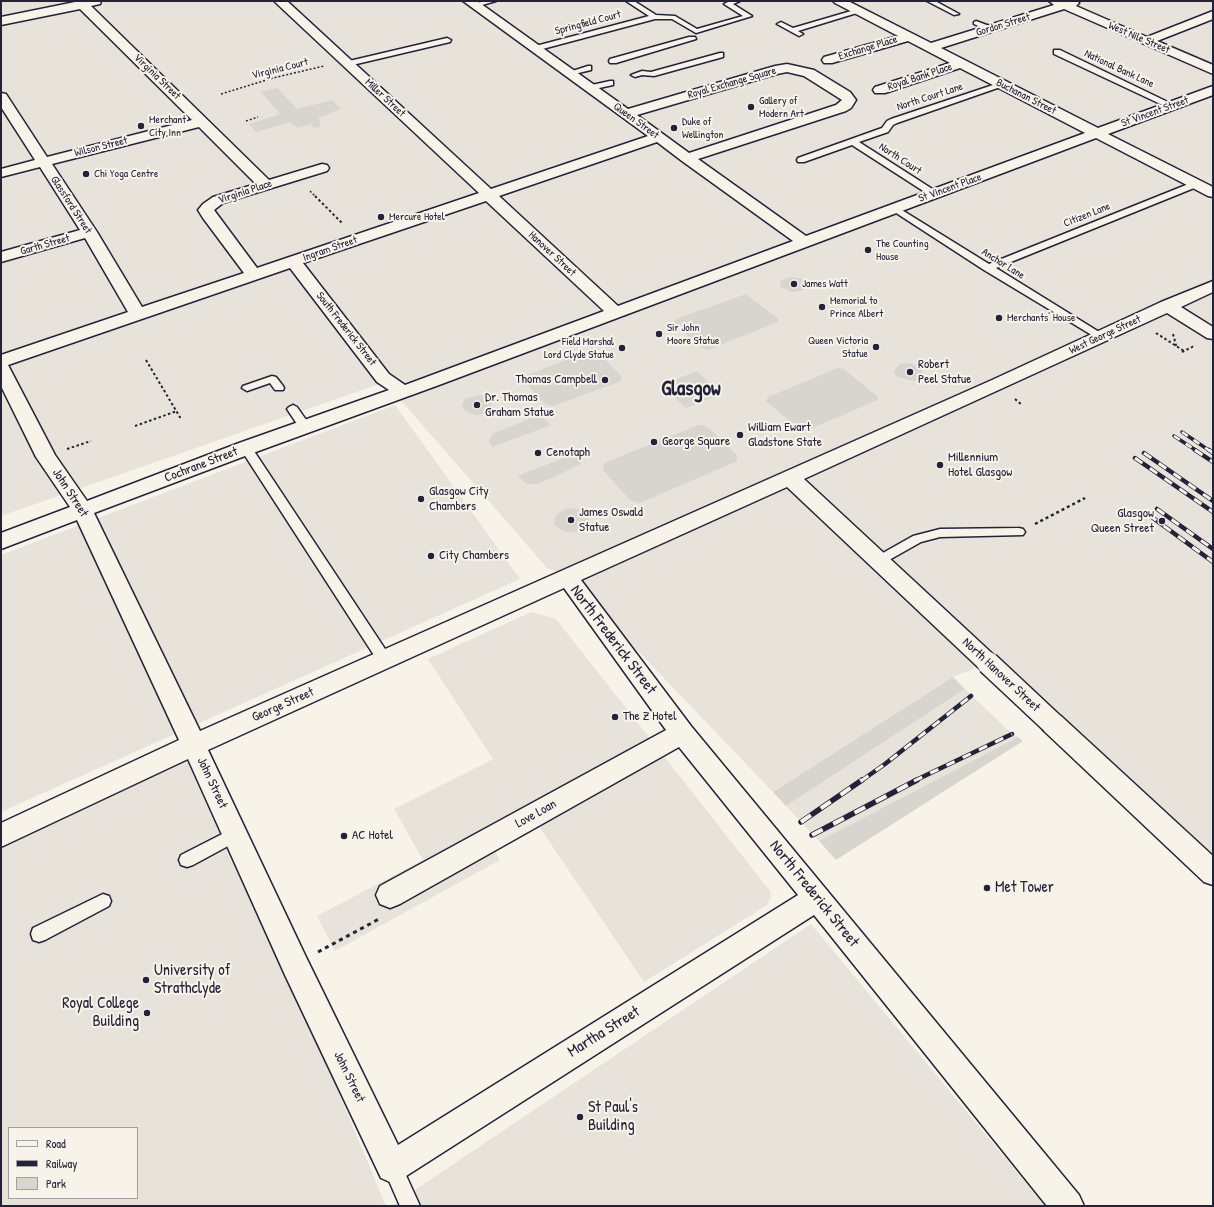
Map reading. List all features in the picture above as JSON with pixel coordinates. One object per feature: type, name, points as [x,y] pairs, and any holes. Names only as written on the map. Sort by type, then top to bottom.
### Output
[{"type":"street","points":[[1,21],[100,1]]},
{"type":"street","name":"Miller Street","points":[[280,1],[490,195]]},
{"type":"street","name":"Buchanan Street","points":[[839,1],[1213,193]]},
{"type":"street","name":"Queen Street","points":[[472,3],[804,242]]},
{"type":"street","name":"Gordon Street","points":[[929,48],[1066,3]]},
{"type":"street","name":"West Nile Street","points":[[1066,3],[1213,70]]},
{"type":"street","name":"Virginia Street","points":[[82,4],[266,185]]},
{"type":"street","points":[[1146,40],[1213,15]]},
{"type":"street","name":"Exchange Place","points":[[797,70],[908,37]]},
{"type":"street","name":"Royal Bank Place","points":[[849,100],[960,64]]},
{"type":"street","name":"Royal Exchange Square","points":[[627,114],[786,68],[812,75],[846,95],[849,100]]},
{"type":"street","name":"St Vincent Street","points":[[1096,134],[1213,90]]},
{"type":"street","name":"Glassford Street","points":[[1,97],[89,232],[138,315]]},
{"type":"street","points":[[687,158],[841,108],[846,105],[849,100]]},
{"type":"street","name":"Wilson Street","points":[[1,173],[201,122]]},
{"type":"street","name":"St Vincent Place","points":[[804,242],[1096,134]]},
{"type":"street","name":"Ingram Street","points":[[1,361],[659,137]]},
{"type":"street","name":"Virginia Place","points":[[254,275],[206,210],[211,203],[218,200],[322,168]]},
{"type":"street","name":"Hanover Street","points":[[490,195],[615,312]]},
{"type":"street","name":"Garth Street","points":[[1,257],[89,232]]},
{"type":"street","points":[[403,392],[804,242]]},
{"type":"street","name":"South Frederick Street","points":[[293,261],[384,378],[403,392]]},
{"type":"street","name":"West George Street","points":[[789,477],[1213,286]]},
{"type":"street","points":[[1167,306],[1213,334]]},
{"type":"street","name":"John Street","points":[[1,368],[46,457],[83,511],[236,834],[295,965],[392,1167]]},
{"type":"street","name":"Cochrane Street","points":[[1,541],[246,448],[403,392]]},
{"type":"street","points":[[567,578],[789,477]]},
{"type":"street","name":"North Hanover Street","points":[[789,477],[1213,872]]},
{"type":"street","name":"George Street","points":[[1,835],[194,745],[567,578]]},
{"type":"street","name":"North Frederick Street","points":[[567,578],[682,732],[1068,1206]]},
{"type":"street","name":"Love Loan","points":[[390,895],[682,732]]},
{"type":"street","name":"Martha Street","points":[[392,1167],[817,898]]},
{"type":"lane","points":[[472,3],[493,1]]},
{"type":"lane","points":[[629,1],[655,17]]},
{"type":"lane","name":"Springfield Court","points":[[535,48],[655,17],[673,16],[696,31],[749,16],[727,4],[738,1]]},
{"type":"lane","points":[[930,1],[956,14]]},
{"type":"lane","points":[[780,24],[795,32],[858,11]]},
{"type":"lane","points":[[976,23],[989,29]]},
{"type":"lane","points":[[614,61],[692,39]]},
{"type":"lane","points":[[346,63],[447,40]]},
{"type":"lane","name":"National Bank Lane","points":[[1057,52],[1172,106]]},
{"type":"lane","points":[[635,75],[642,73],[651,74],[720,54]]},
{"type":"lane","points":[[570,73],[588,68]]},
{"type":"lane","points":[[590,88],[610,83]]},
{"type":"lane","name":"North Court Lane","points":[[801,160],[885,130],[890,123],[894,121],[1002,85]]},
{"type":"lane","name":"North Court","points":[[853,142],[934,194]]},
{"type":"lane","name":"Citizen Lane","points":[[987,268],[1196,184]]},
{"type":"lane","name":"Anchor Lane","points":[[894,209],[1100,337]]},
{"type":"lane","points":[[247,388],[272,379],[279,388]]},
{"type":"lane","points":[[293,409],[305,427]]},
{"type":"lane","points":[[246,448],[384,659]]},
{"type":"lane","points":[[878,561],[913,541],[940,533],[1019,532]]},
{"type":"lane","points":[[187,860],[236,834]]},
{"type":"lane","points":[[39,934],[103,901]]},
{"type":"lane","name":"John Street","points":[[392,1167],[410,1206]]},
{"type":"path","name":"Virginia Court","points":[[221,94],[273,78],[346,63]]},
{"type":"path","points":[[246,121],[258,117]]},
{"type":"path","points":[[296,176],[359,239]]},
{"type":"path","points":[[1162,336],[1183,351],[1190,348]]},
{"type":"path","points":[[146,360],[181,419]]},
{"type":"path","points":[[134,426],[177,411]]},
{"type":"path","points":[[1019,532],[1085,498]]},
{"type":"path","points":[[334,944],[365,927]]},
{"type":"shaded area","points":[[1,1],[1213,1],[1213,873],[988,663],[953,677],[773,792],[567,577],[547,568],[385,382],[1,516]]},
{"type":"shaded area","points":[[395,405],[520,579],[1,812],[1,555]]},
{"type":"shaded area","points":[[531,612],[556,619],[770,891],[771,898],[767,905],[644,982],[538,825],[494,850],[500,860],[335,951],[317,916],[423,860],[394,809],[493,759],[428,659]]},
{"type":"shaded area","points":[[965,689],[1012,734],[1018,737],[819,841],[786,806]]},
{"type":"shaded area","name":"University of Strathclyde","points":[[194,745],[386,1206],[1,1206],[1,832]]},
{"type":"shaded area","points":[[811,924],[1045,1206],[391,1206]]},
{"type":"green space","points":[[277,88],[297,109],[332,100],[341,109],[318,118],[321,122],[319,123],[321,126],[314,128],[311,124],[298,128],[290,122],[256,132],[249,124],[280,114],[261,92]]},
{"type":"green space","points":[[791,277],[803,279],[807,284],[806,288],[801,291],[792,292],[781,287],[781,280]]},
{"type":"green space","points":[[746,294],[778,319],[778,322],[708,350],[702,348],[674,323],[676,319]]},
{"type":"green space","points":[[587,352],[595,352],[601,355],[622,377],[619,382],[553,406],[546,405],[524,380],[527,375]]},
{"type":"green space","points":[[909,363],[921,368],[924,374],[923,377],[917,381],[912,381],[898,377],[894,372],[895,369],[900,364]]},
{"type":"green space","points":[[838,368],[844,369],[878,397],[878,400],[803,432],[766,401],[768,397]]},
{"type":"green space","points":[[697,371],[721,394],[686,408],[662,385]]},
{"type":"green space","points":[[477,395],[486,396],[491,400],[492,406],[491,409],[483,414],[475,415],[464,410],[462,405],[465,399]]},
{"type":"green space","points":[[534,417],[545,419],[551,425],[493,447],[489,442],[490,437],[494,433]]},
{"type":"green space","points":[[698,425],[704,425],[709,428],[737,455],[737,461],[640,503],[630,500],[603,470],[603,465],[607,462]]},
{"type":"green space","points":[[576,453],[581,458],[580,465],[537,484],[527,484],[518,476]]},
{"type":"green space","points":[[571,508],[581,510],[588,515],[589,519],[587,526],[579,531],[563,531],[555,525],[554,521],[557,514]]},
{"type":"green space","points":[[953,677],[965,689],[786,806],[773,792]]},
{"type":"green space","points":[[1018,737],[1023,741],[836,860],[819,841]]},
{"type":"railway","points":[[1182,432],[1210,451]]},
{"type":"railway","points":[[1174,436],[1197,451]]},
{"type":"railway","points":[[1195,450],[1213,462]]},
{"type":"railway","points":[[1209,450],[1213,453]]},
{"type":"railway","points":[[1144,453],[1213,501]]},
{"type":"railway","points":[[1135,458],[1213,512]]},
{"type":"railway","points":[[1157,509],[1213,549]]},
{"type":"railway","points":[[1149,515],[1213,562]]},
{"type":"railway","points":[[861,781],[885,764],[971,696]]},
{"type":"railway","points":[[914,781],[1012,734]]},
{"type":"railway","points":[[801,822],[862,780]]},
{"type":"railway","points":[[812,835],[917,780]]},
{"type":"place","name":"Gallery of Modern Art","points":[[751,107]]},
{"type":"place","name":"Merchant City Inn","points":[[141,126]]},
{"type":"place","name":"Duke of Wellington","points":[[674,128]]},
{"type":"place","name":"Chi Yoga Centre","points":[[86,174]]},
{"type":"place","name":"Mercure Hotel","points":[[381,217]]},
{"type":"place","name":"The Counting House","points":[[868,250]]},
{"type":"place","name":"James Watt","points":[[794,284]]},
{"type":"place","name":"Memorial to Prince Albert","points":[[822,307]]},
{"type":"place","name":"Merchants' House","points":[[999,318]]},
{"type":"place","name":"Sir John Moore Statue","points":[[659,334]]},
{"type":"place","name":"Queen Victoria Statue","points":[[876,347]]},
{"type":"place","name":"Field Marshal Lord Clyde Statue","points":[[622,348]]},
{"type":"place","name":"Robert Peel Statue","points":[[910,372]]},
{"type":"place","name":"Thomas Campbell","points":[[605,380]]},
{"type":"place","name":"Dr. Thomas Graham Statue","points":[[477,405]]},
{"type":"place","name":"William Ewart Gladstone State","points":[[740,435]]},
{"type":"place","name":"George Square","points":[[654,442]]},
{"type":"place","name":"Cenotaph","points":[[538,453]]},
{"type":"place","name":"Millennium Hotel Glasgow","points":[[940,465]]},
{"type":"place","name":"Glasgow City Chambers","points":[[421,499]]},
{"type":"place","name":"James Oswald Statue","points":[[571,520]]},
{"type":"place","name":"Glasgow Queen Street","points":[[1162,521]]},
{"type":"place","name":"City Chambers","points":[[431,556]]},
{"type":"place","name":"The Z Hotel","points":[[615,717]]},
{"type":"place","name":"AC Hotel","points":[[344,836]]},
{"type":"place","name":"Met Tower","points":[[987,888]]},
{"type":"place","name":"University of Strathclyde","points":[[146,980]]},
{"type":"place","name":"Royal College Building","points":[[147,1013]]},
{"type":"place","name":"St Paul's Building","points":[[580,1117]]},
{"type":"district","name":"Glasgow","points":[[691,389]]}]
